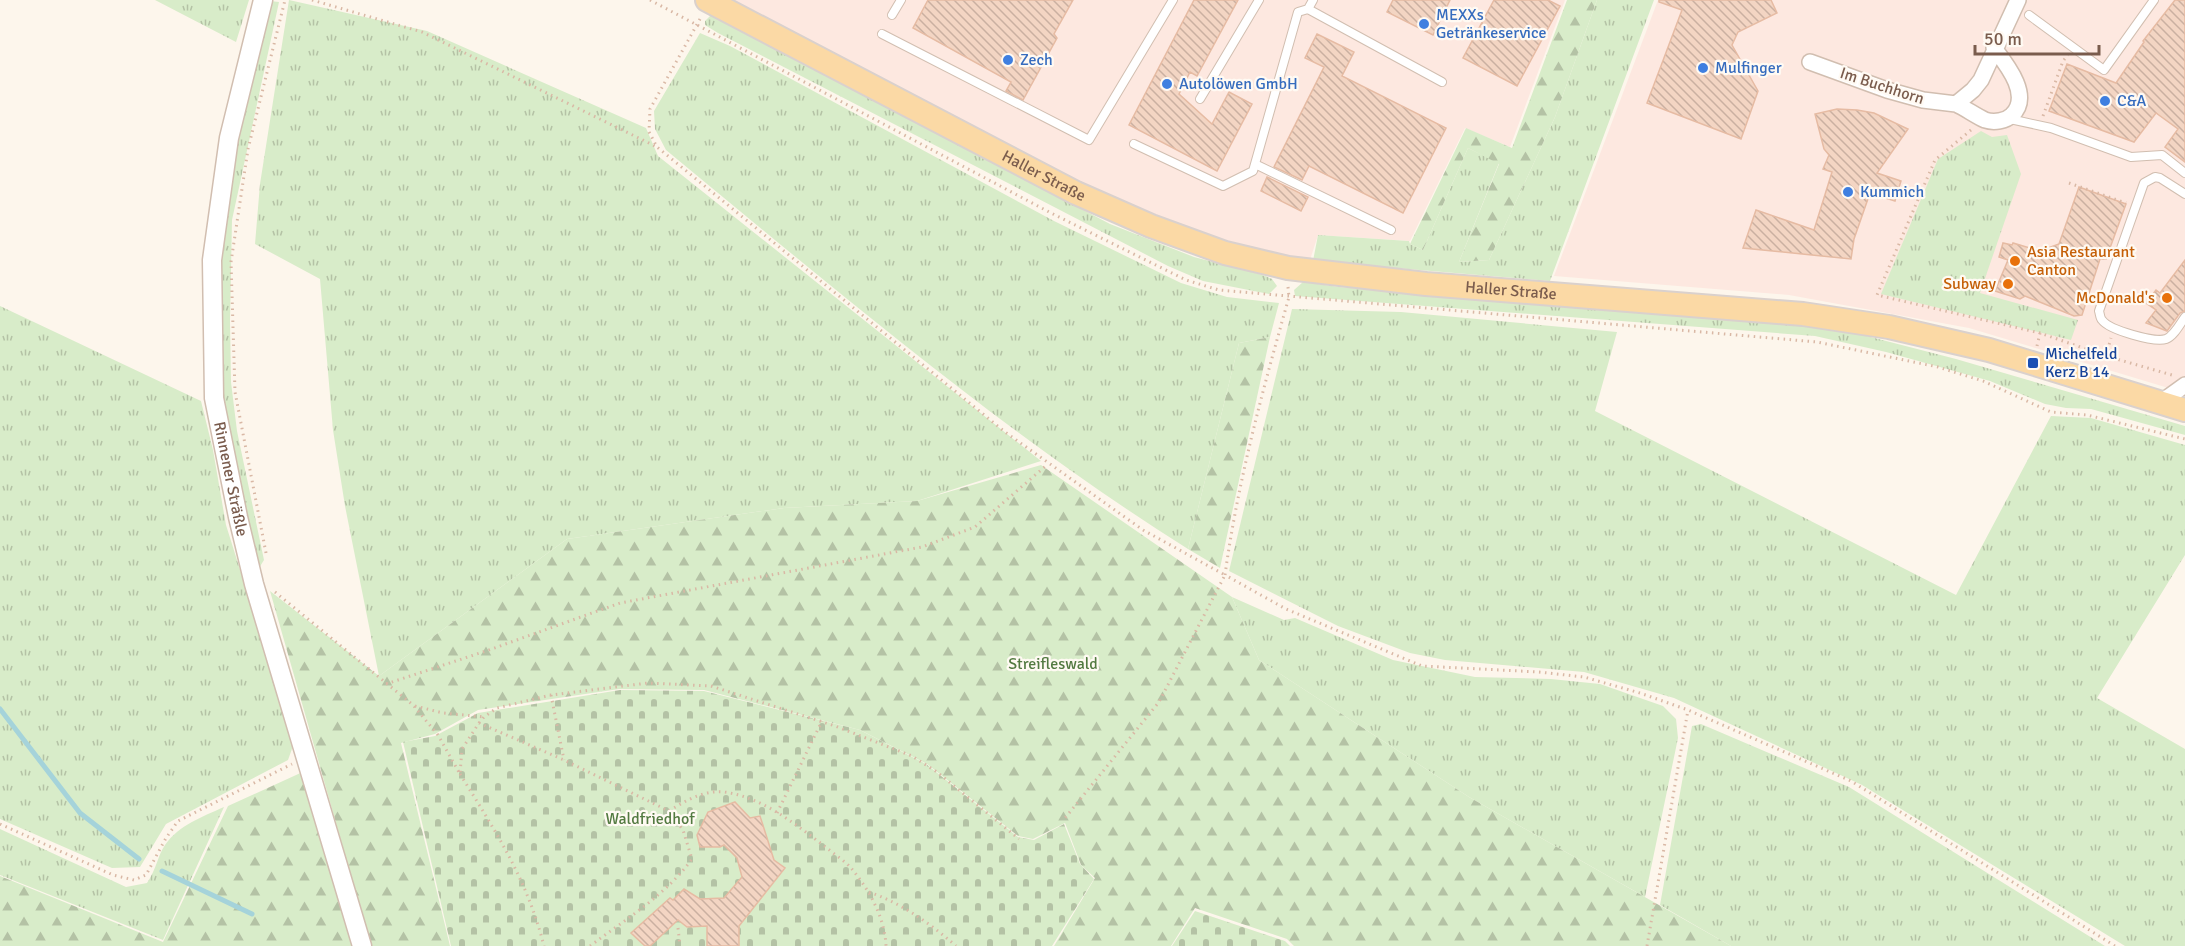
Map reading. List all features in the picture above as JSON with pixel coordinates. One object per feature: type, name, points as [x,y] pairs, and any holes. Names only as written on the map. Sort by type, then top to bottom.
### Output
[{"type":"main road","name":"Haller Straße","points":[[707,0],[1076,193],[1151,226],[1225,253],[1288,268],[1426,285],[1792,313],[1890,327],[1989,350],[2185,410]]},
{"type":"street","name":"Rinnener Sträßle","points":[[263,0],[229,138],[212,260],[214,398],[254,584],[362,946]]},
{"type":"street","points":[[1956,104],[1981,80],[2018,0]]},
{"type":"street","points":[[1985,120],[1995,121],[2008,118],[2016,111],[2021,100],[2020,92],[2007,65],[1994,48]]},
{"type":"street","name":"Im Buchhorn","points":[[1810,62],[1887,90],[1923,100],[1956,104],[1985,120]]},
{"type":"street","points":[[2160,403],[2183,382]]},
{"type":"lane","points":[[892,15],[901,0]]},
{"type":"lane","points":[[882,34],[1089,140],[1173,0]]},
{"type":"lane","points":[[1200,99],[1259,0]]},
{"type":"lane","points":[[1134,144],[1223,186],[1253,171],[1298,12],[1308,9],[1313,0]]},
{"type":"lane","points":[[2029,15],[2104,70],[2154,0]]},
{"type":"lane","points":[[1308,9],[1442,82]]},
{"type":"lane","points":[[2008,118],[2040,126],[2131,157],[2162,155],[2185,172]]},
{"type":"lane","points":[[1255,164],[1391,230]]},
{"type":"lane","points":[[2185,194],[2160,178],[2155,177],[2144,183],[2098,311],[2102,321],[2114,329],[2154,340],[2164,340],[2172,336],[2185,317]]},
{"type":"path","points":[[268,564],[235,392],[231,262],[248,148],[285,0]]},
{"type":"path","points":[[312,0],[422,32],[657,147],[1005,432],[1048,464],[1143,530],[1286,609],[1422,666],[1539,672],[1584,677],[1688,710],[1851,781],[2115,946]]},
{"type":"path","points":[[650,0],[1051,213],[1186,280],[1219,290],[1817,342],[1949,371],[1983,381],[2051,412],[2087,415],[2185,439]]},
{"type":"path","points":[[657,147],[649,132],[650,109],[697,25]]},
{"type":"path","points":[[2040,126],[2063,61],[2073,48]]},
{"type":"path","points":[[1985,120],[1935,160],[1877,295],[2040,333],[2183,382]]},
{"type":"path","points":[[2069,183],[2121,201]]},
{"type":"path","points":[[1065,818],[1159,702],[1225,575],[1232,521],[1262,393],[1288,297]]},
{"type":"path","points":[[386,684],[620,603],[921,547],[975,527],[1048,464]]},
{"type":"path","points":[[275,593],[413,705],[438,735],[508,851],[536,912],[544,946]]},
{"type":"path","points":[[460,774],[462,749],[484,717],[497,708],[551,695],[648,683],[711,686],[822,722],[912,756],[937,772],[1019,839]]},
{"type":"path","points":[[551,695],[564,760]]},
{"type":"path","points":[[413,705],[443,713],[484,717]]},
{"type":"path","points":[[1647,946],[1688,710]]},
{"type":"path","points":[[777,813],[822,722]]},
{"type":"path","points":[[479,723],[564,760],[669,811],[683,830],[692,859],[679,877],[590,946]]},
{"type":"path","points":[[0,824],[113,875],[134,880],[146,875],[178,821],[291,764],[306,753]]},
{"type":"path","points":[[669,811],[695,796],[722,792],[749,799],[796,824],[850,866],[869,892],[886,933],[886,946]]},
{"type":"path","points":[[869,892],[890,899],[956,946]]},
{"type":"path","points":[[678,928],[680,946]]},
{"type":"shaded area","points":[[732,0],[1565,0],[1510,147],[1465,128],[1410,241],[1318,235],[1310,260],[1265,253],[1217,239],[1106,197]]},
{"type":"shaded area","points":[[1658,0],[2185,0],[2185,393],[1969,328],[1789,295],[1554,276]]},
{"type":"green space","points":[[155,0],[249,0],[236,42]]},
{"type":"green space","points":[[289,0],[427,31],[646,128],[658,156],[1041,461],[917,501],[784,508],[567,539],[379,676],[345,506],[333,430],[320,279],[255,244],[260,184]]},
{"type":"green space","points":[[1567,0],[1597,0],[1555,117],[1489,260],[1459,262],[1499,164],[1468,148],[1423,250],[1410,244],[1466,128],[1512,148]]},
{"type":"green space","points":[[1597,0],[1654,0],[1550,281],[1313,261],[1318,235],[1409,241],[1410,244],[1423,250],[1468,148],[1499,163],[1459,262],[1489,260],[1555,117]]},
{"type":"green space","points":[[270,1],[279,2],[232,220],[230,321],[231,382],[237,431],[264,560],[259,568],[255,562],[217,373],[219,244],[242,117]]},
{"type":"green space","points":[[712,14],[1110,224],[1194,257],[1263,275],[1272,279],[1277,286],[1269,294],[1203,281],[1168,266],[718,33],[705,25],[705,21]]},
{"type":"green space","points":[[700,33],[730,46],[1054,221],[1181,283],[1227,297],[1279,303],[1270,337],[1239,343],[1188,549],[1119,504],[986,408],[856,306],[666,150],[655,129],[654,111]]},
{"type":"green space","points":[[1981,131],[1992,137],[2007,135],[2021,174],[1980,293],[2078,320],[2071,340],[1881,294],[1938,159]]},
{"type":"green space","points":[[1303,282],[1339,287],[1824,325],[1956,359],[2185,426],[2185,435],[2091,409],[2045,404],[1990,381],[1886,352],[1815,336],[1295,296],[1294,290]]},
{"type":"green space","points":[[0,306],[201,401],[213,450],[226,525],[289,726],[293,746],[288,760],[166,824],[140,867],[112,868],[0,819]]},
{"type":"green space","points":[[1292,309],[1401,312],[1617,332],[1595,411],[1956,595],[2051,416],[2091,418],[2185,445],[2185,555],[2097,698],[2185,749],[2185,946],[2125,946],[1862,785],[1674,698],[1584,672],[1445,660],[1410,653],[1338,626],[1229,571]]},
{"type":"green space","points":[[1270,337],[1220,568],[1188,549],[1239,343]]},
{"type":"green space","name":"Streifleswald","points":[[1041,465],[1232,597],[1259,660],[1469,797],[1731,946],[1294,946],[1287,939],[1195,908],[1171,946],[1054,946],[1095,878],[1081,865],[1065,823],[1033,839],[1018,836],[927,764],[860,730],[704,690],[619,689],[478,710],[435,734],[401,743],[450,946],[371,946],[270,591],[379,676],[567,539],[784,508],[917,501]]},
{"type":"green space","points":[[1232,597],[1284,620],[1295,618],[1393,660],[1475,677],[1551,679],[1600,684],[1663,706],[1676,719],[1678,738],[1645,897],[1469,797],[1259,660]]},
{"type":"green space","name":"Waldfriedhof","points":[[620,690],[704,691],[860,730],[926,764],[1018,837],[1034,840],[1064,824],[1080,864],[1094,879],[1052,946],[451,946],[403,742],[435,736],[478,713]]},
{"type":"green space","points":[[1701,724],[1849,787],[2105,946],[1731,946],[1660,905],[1692,726]]},
{"type":"green space","points":[[307,770],[354,946],[0,946],[0,876],[163,942],[228,806]]},
{"type":"green space","points":[[224,807],[163,940],[0,875],[0,829],[126,887],[147,883],[163,849],[177,832]]},
{"type":"green space","points":[[1195,911],[1285,941],[1290,946],[1172,946]]},
{"type":"building","name":"Zech","points":[[928,0],[1073,0],[1054,34],[1057,38],[1023,100],[1006,91],[1011,82],[913,28]]},
{"type":"building","name":"Autolöwen GmbH","points":[[1194,0],[1238,0],[1197,76],[1190,72],[1179,94],[1212,124],[1229,92],[1252,104],[1217,171],[1129,125]]},
{"type":"building","name":"MEXXs Getränkeservice","points":[[1393,0],[1450,0],[1433,35],[1387,12]]},
{"type":"building","points":[[1494,0],[1548,0],[1560,6],[1517,86],[1463,58]]},
{"type":"building","name":"Mulfinger","points":[[1659,0],[1771,0],[1777,13],[1738,32],[1732,45],[1758,91],[1741,139],[1647,103],[1682,10],[1659,2]]},
{"type":"building","points":[[2175,0],[2185,0],[2185,162],[2165,147],[2178,129],[2156,113],[2134,142],[2049,111],[2067,64],[2116,83],[2143,41]]},
{"type":"building","points":[[1317,34],[1354,52],[1342,76],[1446,128],[1403,213],[1309,166],[1302,180],[1274,167],[1324,67],[1305,58]]},
{"type":"building","name":"Kummich","points":[[1837,109],[1874,113],[1908,129],[1877,173],[1901,181],[1895,201],[1870,193],[1854,239],[1851,259],[1743,248],[1756,210],[1814,230],[1832,172],[1823,169],[1829,155],[1824,149],[1815,114]]},
{"type":"building","points":[[1267,177],[1308,197],[1301,211],[1261,191]]},
{"type":"building","points":[[2079,187],[2126,204],[2106,259],[2100,259],[2082,315],[2074,316],[2025,296],[2020,299],[1995,291],[2008,260],[1999,257],[2003,243],[2012,245],[2013,243],[2040,251],[2059,244]]},
{"type":"building","name":"McDonald's","points":[[2185,260],[2185,311],[2180,313],[2167,331],[2146,323],[2156,310],[2146,303],[2156,290],[2160,293]]},
{"type":"building","points":[[735,802],[750,818],[760,816],[774,860],[785,868],[739,926],[739,946],[707,946],[707,926],[687,927],[678,920],[650,946],[645,946],[631,933],[670,898],[673,900],[684,889],[700,899],[724,898],[742,877],[737,858],[724,845],[700,847],[697,835],[708,812]]},
{"type":"waterway","points":[[0,709],[80,813],[139,859]]},
{"type":"waterway","points":[[162,871],[252,914]]},
{"type":"place","name":"MEXXs Getränkeservice","points":[[1424,24]]},
{"type":"place","name":"Zech","points":[[1008,60]]},
{"type":"place","name":"Mulfinger","points":[[1703,68]]},
{"type":"place","name":"Autolöwen GmbH","points":[[1167,84]]},
{"type":"place","name":"C&A","points":[[2105,101]]},
{"type":"place","name":"Kummich","points":[[1848,192]]},
{"type":"place","name":"Asia Restaurant Canton","points":[[2015,261]]},
{"type":"place","name":"Subway","points":[[2008,284]]},
{"type":"place","name":"McDonald's","points":[[2167,298]]},
{"type":"place","name":"Michelfeld Kerz B 14","points":[[2033,363]]}]
